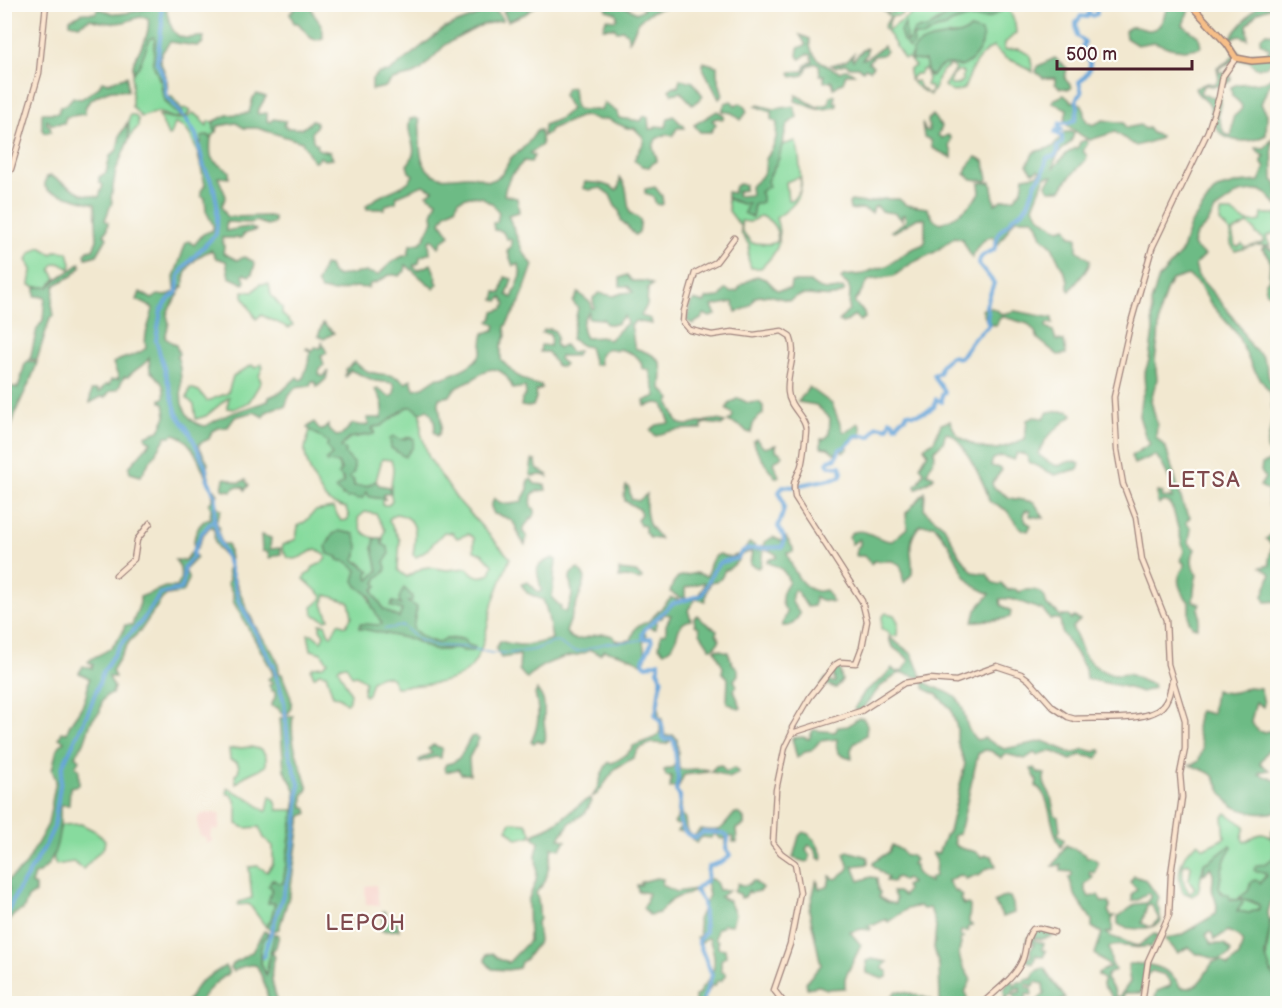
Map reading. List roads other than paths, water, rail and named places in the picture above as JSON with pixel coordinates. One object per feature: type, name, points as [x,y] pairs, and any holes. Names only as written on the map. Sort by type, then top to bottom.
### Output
[{"type":"main road","points":[[1157,4],[1170,4]]},
{"type":"main road","points":[[1190,4],[1236,57],[1252,61],[1278,59]]},
{"type":"street","points":[[4,180],[10,169],[36,88],[46,4]]},
{"type":"street","points":[[1142,1004],[1148,961],[1169,915],[1171,874],[1182,803],[1180,774],[1185,749],[1185,720],[1168,664],[1166,620],[1142,560],[1136,518],[1123,484],[1116,441],[1114,397],[1130,326],[1152,248],[1206,135],[1220,97],[1224,74],[1236,57]]},
{"type":"street","points":[[734,238],[716,262],[695,273],[683,322],[690,330],[712,335],[732,332],[754,335],[782,331],[790,336],[793,351],[788,392],[793,408],[804,420],[806,431],[802,464],[793,481],[795,496],[857,592],[866,615],[862,647],[856,663],[840,662],[831,669],[810,696],[792,728],[785,747],[774,800],[774,846],[795,863],[800,892],[790,944],[774,990],[785,1004]]},
{"type":"street","points":[[4,281],[9,301],[4,320]]},
{"type":"street","points":[[116,575],[134,559],[137,540],[150,523]]},
{"type":"street","points":[[792,733],[861,711],[904,683],[930,679],[956,681],[997,666],[1021,674],[1053,707],[1075,719],[1134,717],[1154,713],[1167,700],[1172,681]]},
{"type":"street","points":[[982,1004],[1013,975],[1022,961],[1026,939],[1033,929],[1039,928],[1054,932]]},
{"type":"street","points":[[842,1004],[865,1000],[879,1004]]},
{"type":"waterway","points":[[161,4],[162,24],[157,62],[164,78],[167,97],[183,116]]},
{"type":"waterway","points":[[795,486],[840,477],[842,472],[840,466],[829,466],[827,463],[836,458],[840,449],[856,436],[869,437],[877,426],[888,428],[890,420],[895,426],[905,418],[907,413],[917,414],[927,411],[934,407],[936,399],[942,402],[942,395],[945,392],[933,375],[939,373],[942,364],[951,356],[960,358],[974,338],[989,326],[986,306],[994,283],[979,261],[984,255],[994,250],[999,232],[1028,204],[1036,182],[1043,173],[1047,158],[1055,156],[1058,151],[1057,147],[1062,143],[1062,136],[1055,133],[1056,130],[1062,130],[1060,123],[1075,120],[1078,108],[1077,99],[1082,93],[1079,82],[1090,68],[1090,61],[1084,56],[1087,50],[1083,50],[1082,47],[1085,42],[1077,36],[1076,23],[1081,16],[1087,17],[1089,13],[1092,16],[1097,14],[1096,8],[1091,4]]},
{"type":"waterway","points":[[177,291],[179,276],[185,266],[216,234],[217,225],[217,204],[213,184],[204,167],[196,135],[186,119]]},
{"type":"waterway","points":[[4,921],[15,896],[54,827],[63,765],[90,708],[103,672],[121,644],[142,621],[160,594],[181,589],[184,567],[193,557],[201,534],[214,519],[216,497],[208,480],[205,465],[190,433],[177,414],[156,340],[161,310],[176,293]]},
{"type":"waterway","points":[[702,1004],[712,975],[698,941],[705,932],[703,902],[695,890],[707,880],[708,867],[723,861],[730,855],[726,849],[728,838],[727,835],[721,833],[703,832],[696,838],[690,836],[682,827],[679,815],[680,796],[676,791],[678,779],[674,740],[671,738],[665,740],[662,724],[655,714],[662,678],[660,672],[657,671],[659,662],[647,666],[644,664],[643,660],[652,642],[651,638],[644,639],[642,634],[672,604],[702,595],[719,563],[737,558],[743,551],[749,549],[782,547],[784,539],[778,527],[784,506],[779,492],[783,486],[793,487]]},
{"type":"waterway","points":[[214,519],[239,601],[274,667],[284,702],[289,752],[299,784],[297,822],[289,876],[263,957]]},
{"type":"waterway","points":[[384,629],[403,626],[419,640],[436,646],[464,647],[491,653],[534,650],[559,642],[572,650],[582,651],[607,643],[644,639]]},
{"type":"district","name":"LETSA","points":[[1204,480]]},
{"type":"district","name":"LEPOH","points":[[366,923]]}]
